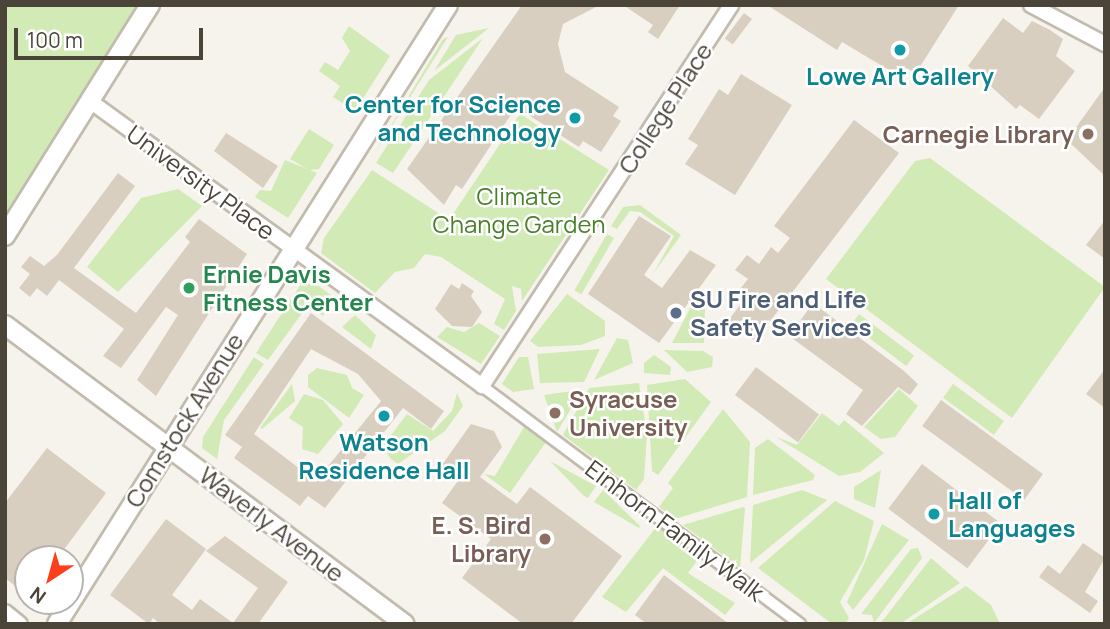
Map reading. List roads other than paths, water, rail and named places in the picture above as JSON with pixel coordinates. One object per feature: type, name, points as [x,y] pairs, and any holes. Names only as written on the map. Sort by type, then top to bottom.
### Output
[{"type":"street","points":[[5,236],[150,5]]},
{"type":"street","name":"Comstock Avenue","points":[[57,624],[167,445],[448,5]]},
{"type":"street","name":"College Place","points":[[482,386],[731,5]]},
{"type":"street","points":[[1031,5],[1105,44]]},
{"type":"street","name":"University Place","points":[[90,101],[482,386]]},
{"type":"street","name":"Waverly Avenue","points":[[5,325],[404,624]]},
{"type":"street","name":"Einhorn Family Walk","points":[[482,386],[800,624]]},
{"type":"street","points":[[5,612],[20,624]]},
{"type":"place","name":"Lowe Art Gallery","points":[[900,50]]},
{"type":"place","name":"Center for Science and Technology","points":[[575,118]]},
{"type":"place","name":"Carnegie Library","points":[[1088,134]]},
{"type":"place","name":"Ernie Davis Fitness Center","points":[[189,288]]},
{"type":"place","name":"SU Fire and Life Safety Services","points":[[676,313]]},
{"type":"place","name":"Syracuse University","points":[[555,413]]},
{"type":"place","name":"Watson Residence Hall","points":[[384,416]]},
{"type":"place","name":"Hall of Languages","points":[[934,514]]},
{"type":"place","name":"E. S. Bird Library","points":[[545,539]]},
{"type":"park label","name":"Climate Change Garden","points":[[519,210]]}]
